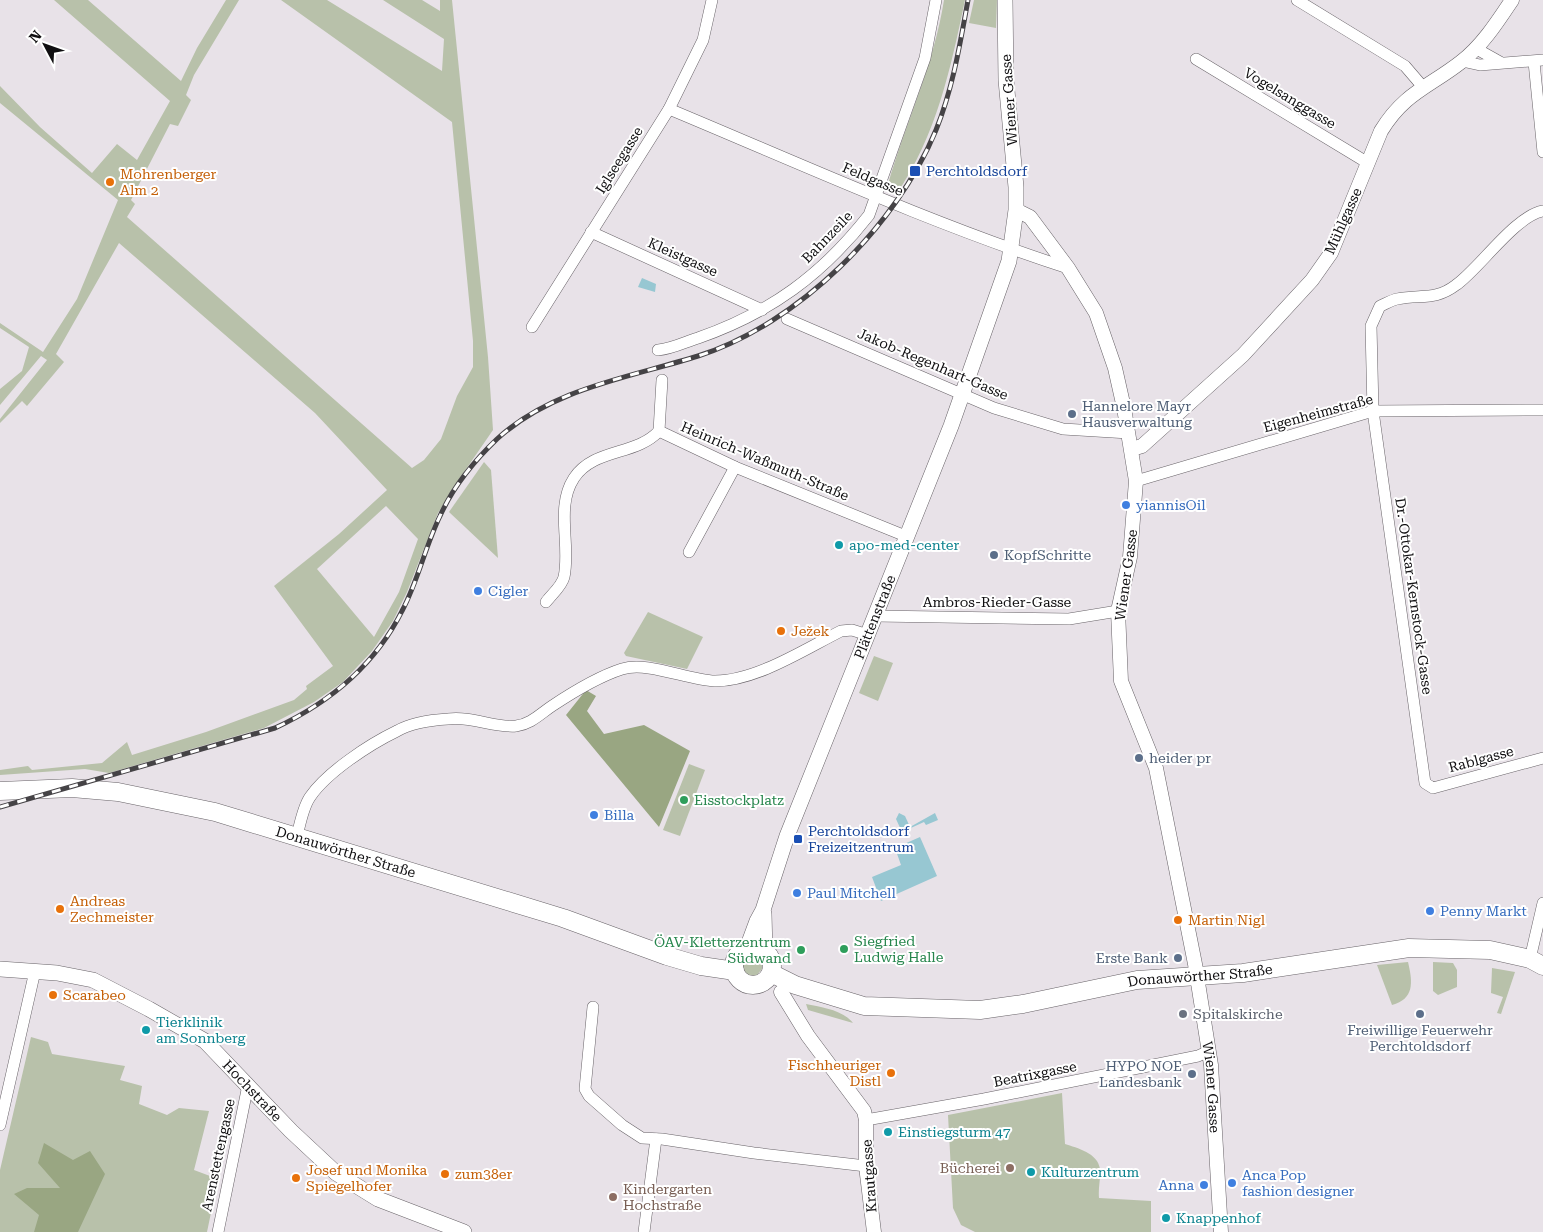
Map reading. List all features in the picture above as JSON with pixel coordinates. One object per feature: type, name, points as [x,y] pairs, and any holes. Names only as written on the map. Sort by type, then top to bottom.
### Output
[{"type":"main road","name":"Wiener Gasse","points":[[1005,0],[1006,80],[1016,210]]},
{"type":"main road","name":"Plättenstraße","points":[[743,951],[763,910],[787,836],[963,396],[993,312],[1011,250],[1016,210]]},
{"type":"main road","name":"Donauwörther Straße","points":[[0,791],[72,788],[118,792],[215,812],[563,918],[668,956],[701,966],[728,968],[734,971]]},
{"type":"main road","name":"Plättenstraße","points":[[763,910],[765,952]]},
{"type":"main road","points":[[756,947],[765,952],[771,962],[767,978],[747,984],[740,980],[734,971],[734,962],[743,951],[756,947]]},
{"type":"main road","name":"Donauwörther Straße","points":[[767,978],[781,992],[816,1003],[855,1004],[885,1008],[980,1010],[1023,1004],[1137,980],[1244,972],[1410,948],[1490,950],[1537,962]]},
{"type":"main road","name":"Donauwörther Straße","points":[[683,960],[743,951]]},
{"type":"main road","name":"Hochstraße","points":[[0,969],[35,971],[93,980],[149,1009],[205,1041],[291,1131],[336,1173],[378,1199],[464,1232]]},
{"type":"main road","name":"Donauwörther Straße","points":[[767,978],[855,1004]]},
{"type":"street","name":"Iglseegasse","points":[[532,327],[669,109],[703,40],[712,0]]},
{"type":"street","name":"Bahnzeile","points":[[658,350],[736,325],[762,310],[826,265],[869,215],[925,58],[936,0]]},
{"type":"street","points":[[1297,0],[1406,66],[1423,86]]},
{"type":"street","name":"Mühlgasse","points":[[1132,449],[1142,446],[1243,355],[1312,280],[1331,253],[1381,131],[1394,110],[1423,86],[1462,62],[1512,0]]},
{"type":"street","points":[[1475,48],[1500,62]]},
{"type":"street","name":"Vogelsanggasse","points":[[1196,59],[1368,163]]},
{"type":"street","points":[[1462,62],[1480,65],[1500,62],[1539,61],[1543,152]]},
{"type":"street","name":"Feldgasse","points":[[669,109],[876,196],[1011,250],[1068,268]]},
{"type":"street","name":"Wiener Gasse","points":[[1016,210],[1030,217],[1068,268],[1096,313],[1115,368],[1129,433],[1136,481],[1130,557],[1118,611],[1121,681],[1156,768],[1198,975],[1209,1051],[1221,1232]]},
{"type":"street","name":"Dr.-Ottokar-Kernstock-Gasse","points":[[1427,785],[1373,411],[1371,326],[1380,306],[1397,299],[1434,297],[1456,285],[1522,222],[1536,212],[1543,211]]},
{"type":"street","name":"Kleistgasse","points":[[591,232],[762,310]]},
{"type":"street","name":"Jakob-Regenhart-Gasse","points":[[787,319],[994,408],[1064,429],[1129,433]]},
{"type":"street","name":"Heinrich-Waßmuth-Straße","points":[[662,380],[659,431],[735,467],[908,537]]},
{"type":"street","name":"Eigenheimstraße","points":[[1136,481],[1373,411],[1543,410]]},
{"type":"street","points":[[546,602],[564,578],[564,499],[573,479],[584,466],[597,458],[650,441],[659,431]]},
{"type":"street","points":[[689,552],[735,467]]},
{"type":"street","name":"Ambros-Rieder-Gasse","points":[[876,616],[1070,619],[1118,611]]},
{"type":"street","points":[[297,836],[309,798],[325,780],[345,763],[397,730],[449,718],[476,719],[515,726],[531,722],[596,679],[624,668],[648,669],[713,681],[728,680],[765,668],[841,631],[852,630],[868,635]]},
{"type":"street","name":"Rablgasse","points":[[1427,785],[1433,788],[1543,758]]},
{"type":"street","points":[[1537,962],[1543,903]]},
{"type":"street","points":[[0,1125],[35,971]]},
{"type":"street","points":[[781,992],[808,1036],[860,1104],[866,1120]]},
{"type":"street","points":[[593,1007],[586,1089],[589,1096],[622,1125],[642,1138],[866,1166]]},
{"type":"street","name":"Beatrixgasse","points":[[866,1120],[994,1097],[1198,1056],[1209,1051]]},
{"type":"street","name":"Arenstettengasse","points":[[218,1232],[248,1085]]},
{"type":"street","name":"Krautgasse","points":[[866,1120],[866,1166],[874,1232]]},
{"type":"street","points":[[644,1232],[656,1139]]},
{"type":"green space","points":[[54,0],[88,0],[181,81],[197,48],[226,0],[239,0],[194,75],[186,95],[191,100],[178,126],[170,124],[131,200],[135,204],[127,217],[412,468],[424,460],[441,439],[457,396],[473,367],[473,341],[452,122],[281,0],[327,0],[442,71],[444,39],[383,0],[422,0],[440,11],[440,0],[452,0],[488,357],[493,430],[438,513],[407,592],[393,621],[372,651],[343,682],[314,702],[264,728],[109,773],[85,769],[0,775],[0,770],[28,766],[32,770],[102,763],[127,742],[132,755],[206,732],[294,700],[307,689],[306,686],[333,666],[274,586],[339,534],[387,490],[315,413],[119,243],[56,354],[64,362],[27,406],[22,401],[0,423],[0,419],[47,360],[41,356],[0,405],[0,389],[22,371],[29,347],[0,328],[0,323],[43,352],[77,299],[118,200],[0,103],[0,86],[40,127],[92,173],[117,144],[137,160],[170,101]],"holes":[[[386,506],[418,539],[399,592],[374,637],[317,569]]]},
{"type":"green space","points":[[944,0],[965,0],[954,52],[932,125],[922,149],[896,195],[892,193],[888,184],[934,47]]},
{"type":"green space","points":[[974,0],[997,0],[996,28],[969,23]]},
{"type":"green space","points":[[484,462],[491,470],[498,558],[449,512]]},
{"type":"green space","points":[[648,612],[703,637],[687,669],[626,656],[624,653]]},
{"type":"green space","points":[[874,656],[893,663],[878,701],[859,693]]},
{"type":"green space","points":[[586,690],[596,696],[587,711],[604,734],[644,725],[690,751],[659,827],[566,715]]},
{"type":"green space","name":"Eisstockplatz","points":[[689,764],[705,770],[680,836],[663,830]]},
{"type":"green space","points":[[749,956],[758,958],[762,963],[762,969],[756,976],[747,975],[742,970],[742,963]]},
{"type":"green space","points":[[1408,962],[1411,977],[1410,989],[1404,999],[1392,1005],[1377,965]]},
{"type":"green space","points":[[1433,962],[1453,963],[1457,970],[1457,987],[1438,995],[1433,991]]},
{"type":"green space","points":[[1492,968],[1515,972],[1501,1014],[1497,1013],[1503,997],[1491,993]]},
{"type":"green space","points":[[806,1004],[838,1012],[853,1023],[808,1010]]},
{"type":"green space","points":[[31,1037],[48,1042],[52,1054],[125,1066],[120,1080],[142,1086],[139,1104],[167,1115],[179,1108],[209,1111],[194,1170],[218,1179],[207,1232],[0,1232],[0,1170]]},
{"type":"green space","points":[[1062,1093],[1065,1144],[1086,1152],[1098,1163],[1100,1169],[1099,1198],[1151,1201],[1151,1232],[975,1232],[961,1225],[953,1208],[948,1115]]},
{"type":"green space","points":[[44,1143],[73,1160],[90,1151],[105,1174],[78,1232],[34,1232],[39,1215],[14,1194],[27,1188],[60,1188],[38,1163]]},
{"type":"water","points":[[642,278],[656,284],[655,292],[638,287]]},
{"type":"water","points":[[899,813],[905,816],[910,827],[935,813],[938,820],[926,825],[924,822],[902,832],[896,819]]},
{"type":"water","points":[[920,837],[937,876],[881,901],[872,877],[901,865],[895,848]]},
{"type":"railway","points":[[0,807],[275,728],[314,707],[349,680],[378,649],[391,631],[408,600],[445,505],[465,475],[497,439],[519,422],[567,396],[618,378],[698,356],[735,341],[772,321],[807,296],[840,267],[869,236],[896,202],[918,166],[936,130],[951,82],[968,0]]},
{"type":"place","name":"Perchtoldsdorf","points":[[915,171]]},
{"type":"place","name":"Mohrenberger Alm 2","points":[[110,182]]},
{"type":"place","name":"Hannelore Mayr Hausverwaltung","points":[[1072,414]]},
{"type":"place","name":"yiannisOil","points":[[1126,505]]},
{"type":"place","name":"apo-med-center","points":[[839,545]]},
{"type":"place","name":"KopfSchritte","points":[[994,555]]},
{"type":"place","name":"Cigler","points":[[478,591]]},
{"type":"place","name":"Ježek","points":[[781,631]]},
{"type":"place","name":"heider pr","points":[[1139,758]]},
{"type":"place","name":"Eisstockplatz","points":[[684,800]]},
{"type":"place","name":"Billa","points":[[594,815]]},
{"type":"place","name":"Perchtoldsdorf Freizeitzentrum","points":[[798,839]]},
{"type":"place","name":"Paul Mitchell","points":[[797,893]]},
{"type":"place","name":"Andreas Zechmeister","points":[[60,909]]},
{"type":"place","name":"Penny Markt","points":[[1430,911]]},
{"type":"place","name":"Martin Nigl","points":[[1178,920]]},
{"type":"place","name":"Siegfried Ludwig Halle","points":[[844,949]]},
{"type":"place","name":"ÖAV-Kletterzentrum Südwand","points":[[801,950]]},
{"type":"place","name":"Erste Bank","points":[[1178,958]]},
{"type":"place","name":"Scarabeo","points":[[53,995]]},
{"type":"place","name":"Spitalskirche","points":[[1183,1014]]},
{"type":"place","name":"Freiwillige Feuerwehr Perchtoldsdorf","points":[[1420,1014]]},
{"type":"place","name":"Tierklinik am Sonnberg","points":[[146,1030]]},
{"type":"place","name":"Fischheuriger Distl","points":[[891,1073]]},
{"type":"place","name":"HYPO NOE Landesbank","points":[[1192,1074]]},
{"type":"place","name":"Einstiegsturm 47","points":[[888,1132]]},
{"type":"place","name":"Bücherei","points":[[1010,1168]]},
{"type":"place","name":"Kulturzentrum","points":[[1031,1172]]},
{"type":"place","name":"zum38er","points":[[445,1174]]},
{"type":"place","name":"Josef und Monika Spiegelhofer","points":[[296,1178]]},
{"type":"place","name":"Anca Pop fashion designer","points":[[1232,1183]]},
{"type":"place","name":"Anna","points":[[1204,1185]]},
{"type":"place","name":"Kindergarten Hochstraße","points":[[613,1197]]},
{"type":"place","name":"Knappenhof","points":[[1166,1218]]}]
